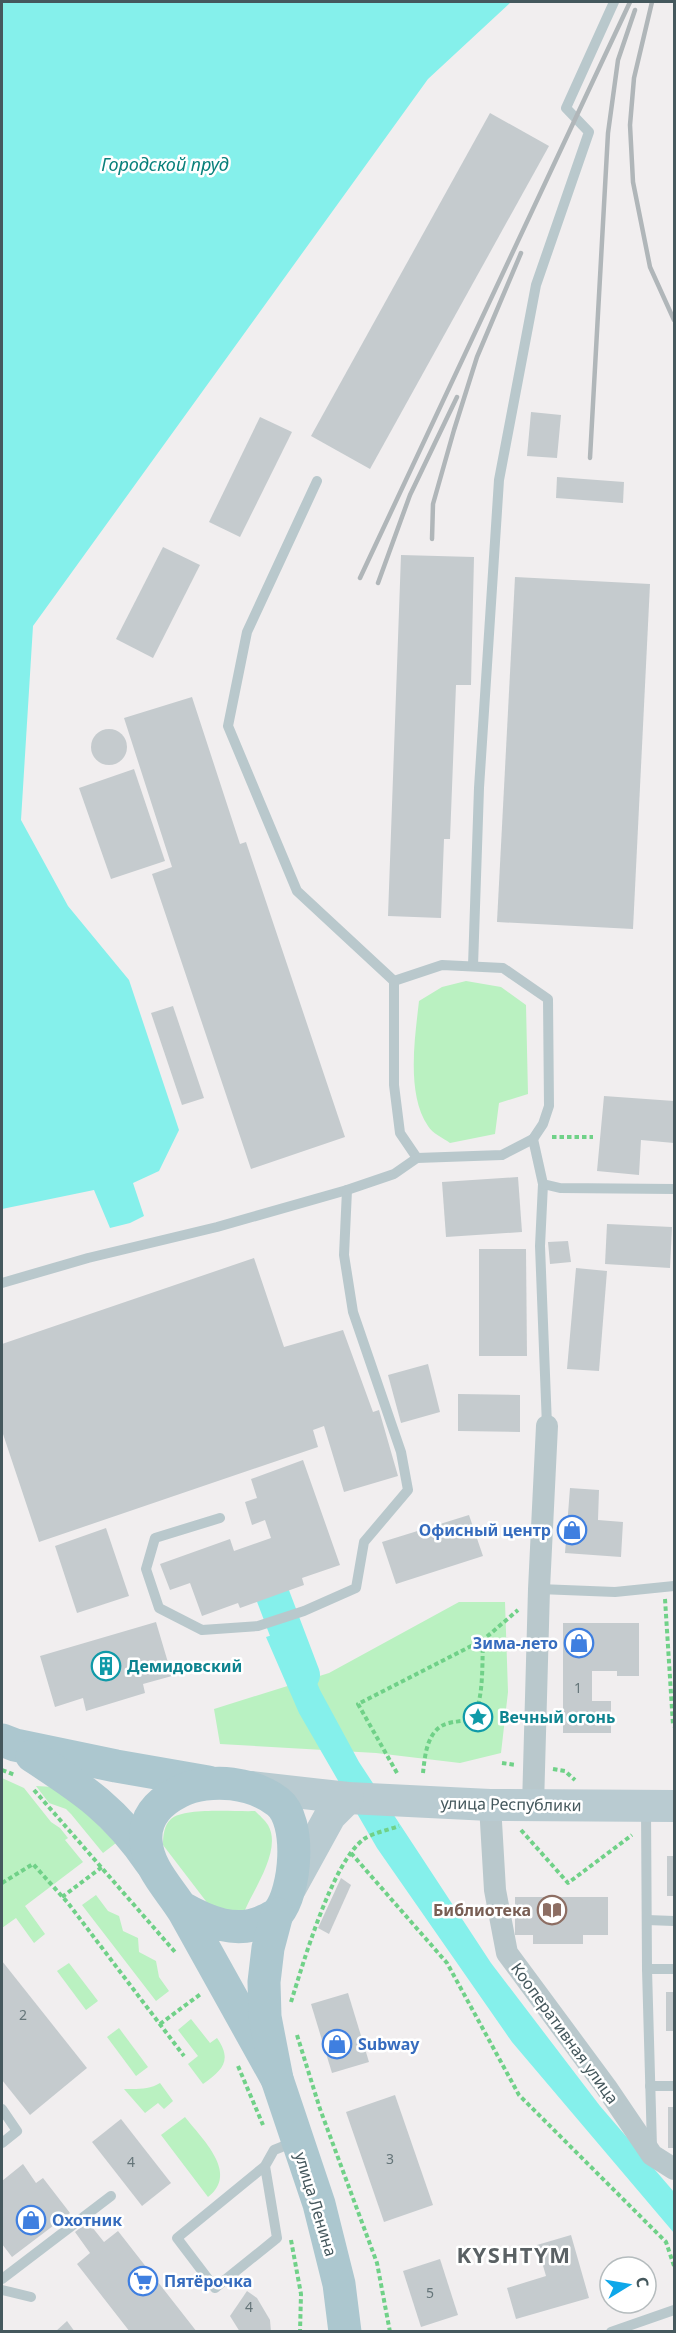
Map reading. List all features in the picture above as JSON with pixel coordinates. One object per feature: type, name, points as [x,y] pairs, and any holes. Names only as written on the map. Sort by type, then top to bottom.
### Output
[{"type":"main road","points":[[6,1752],[251,1787],[279,1802],[289,1817],[294,1841],[292,1871],[268,1948],[264,1982],[265,2018],[277,2079]]},
{"type":"main road","points":[[6,1752],[78,1786],[116,1817],[134,1838],[181,1907],[277,2079]]},
{"type":"main road","points":[[151,1864],[146,1840],[149,1816],[168,1798],[186,1788],[216,1783]]},
{"type":"main road","name":"улица Республики","points":[[251,1787],[348,1798],[490,1805],[526,1816],[653,1813]]},
{"type":"main road","points":[[181,1907],[198,1917],[232,1928],[258,1924],[281,1907],[313,1843],[330,1816],[348,1798]]},
{"type":"main road","name":"улица Ленина","points":[[277,2079],[285,2146],[319,2204],[339,2284],[345,2331]]},
{"type":"street","points":[[526,1816],[534,1767],[547,1426]]},
{"type":"street","name":"Кооперативная улица","points":[[490,1805],[495,1890],[507,1953],[606,2087],[652,2155],[675,2169]]},
{"type":"lane","points":[[473,966],[479,788],[499,480],[536,285],[589,132],[566,108],[614,2]]},
{"type":"lane","points":[[317,481],[247,632],[228,726],[297,891],[394,981],[394,1085],[400,1133],[417,1158]]},
{"type":"lane","points":[[2,1283],[88,1258],[217,1227],[347,1190],[394,1174],[417,1158],[502,1155],[533,1139],[543,1124],[549,1106],[548,999],[503,968],[442,965],[394,981]]},
{"type":"lane","points":[[533,1139],[543,1185],[540,1246],[547,1426]]},
{"type":"lane","points":[[543,1185],[560,1188],[675,1190]]},
{"type":"lane","points":[[220,1518],[155,1538],[146,1569],[159,1608],[202,1630],[258,1626],[304,1611],[356,1588],[363,1542],[408,1490],[401,1452],[353,1312],[344,1255],[347,1190]]},
{"type":"lane","points":[[539,1589],[615,1592],[669,1586]]},
{"type":"lane","points":[[652,2155],[647,1920],[653,1813]]},
{"type":"lane","points":[[647,1920],[675,1921]]},
{"type":"lane","points":[[647,1969],[675,1969]]},
{"type":"lane","points":[[650,2086],[675,2086]]},
{"type":"lane","points":[[2,2109],[17,2131],[2,2143]]},
{"type":"lane","points":[[265,2166],[277,2238],[215,2288],[177,2238],[265,2166],[285,2146]]},
{"type":"lane","points":[[2,2279],[111,2196]]},
{"type":"lane","points":[[2,2290],[31,2298]]},
{"type":"lane","points":[[611,2331],[675,2310]]},
{"type":"path","points":[[563,1136],[593,1137]]},
{"type":"path","points":[[669,1586],[673,1725],[675,1726]]},
{"type":"path","points":[[397,1773],[358,1704],[483,1640],[518,1610]]},
{"type":"path","points":[[423,1773],[426,1748],[436,1729],[447,1723],[466,1721],[474,1714],[480,1699],[483,1640]]},
{"type":"path","points":[[6,1752],[25,1780]]},
{"type":"path","points":[[502,1763],[565,1771],[576,1782]]},
{"type":"path","points":[[33,1788],[176,1953]]},
{"type":"path","points":[[526,1816],[567,1883],[653,1813]]},
{"type":"path","points":[[289,2010],[313,1932],[351,1853],[365,1839],[402,1825]]},
{"type":"path","points":[[351,1853],[447,1963],[519,2095],[666,2242],[675,2266]]},
{"type":"path","points":[[2,1883],[33,1864],[62,1897],[184,2056]]},
{"type":"path","points":[[62,1897],[102,1867]]},
{"type":"path","points":[[199,1985],[208,2001]]},
{"type":"path","points":[[160,2024],[203,1992]]},
{"type":"path","points":[[296,2032],[320,2109],[377,2263],[390,2331]]},
{"type":"path","points":[[237,2063],[285,2146]]},
{"type":"path","points":[[291,2239],[302,2294],[300,2331]]},
{"type":"green space","points":[[466,981],[501,987],[526,1005],[528,1094],[499,1103],[495,1134],[450,1143],[430,1129],[421,1113],[414,1082],[416,1031],[419,1001],[442,987]]},
{"type":"green space","points":[[459,1602],[505,1602],[508,1692],[501,1753],[460,1763],[376,1753],[220,1744],[214,1709],[329,1673]]},
{"type":"green space","points":[[2,1778],[24,1788],[51,1822],[68,1838],[65,1840],[83,1862],[25,1906],[45,1934],[34,1943],[16,1918],[2,1928]]},
{"type":"green space","points":[[36,1786],[54,1787],[65,1791],[116,1843],[103,1853],[66,1809],[49,1803]]},
{"type":"green space","points":[[255,1811],[268,1825],[272,1845],[270,1856],[245,1910],[215,1913],[163,1845],[165,1827],[171,1819],[187,1813]]},
{"type":"green space","points":[[96,1895],[108,1911],[119,1916],[123,1931],[138,1938],[139,1952],[156,1961],[159,1977],[169,1991],[156,2001],[82,1905]]},
{"type":"green space","points":[[69,1963],[98,2001],[86,2010],[57,1971]]},
{"type":"green space","points":[[191,2019],[210,2043],[217,2038],[224,2053],[225,2059],[220,2069],[203,2084],[188,2064],[198,2056],[178,2030]]},
{"type":"green space","points":[[119,2028],[148,2067],[136,2076],[107,2037]]},
{"type":"green space","points":[[160,2083],[173,2101],[164,2109],[158,2103],[145,2113],[124,2089],[147,2088]]},
{"type":"green space","points":[[185,2117],[208,2145],[219,2167],[220,2177],[217,2188],[208,2197],[161,2135]]},
{"type":"water","name":"Городской пруд","points":[[2,2],[511,2],[428,79],[33,626],[21,820],[68,906],[129,980],[179,1130],[159,1171],[133,1183],[144,1216],[130,1223],[110,1228],[94,1190],[2,1209]]},
{"type":"water","points":[[294,1628],[320,1690],[359,1762],[491,1963],[600,2106],[674,2192],[674,2233],[512,2042],[377,1848],[299,1713],[266,1637]]},
{"type":"building","points":[[490,113],[549,146],[370,469],[311,436]]},
{"type":"building","points":[[531,412],[561,415],[557,458],[527,456]]},
{"type":"building","points":[[260,417],[292,432],[240,537],[209,522]]},
{"type":"building","points":[[557,477],[624,482],[623,503],[556,498]]},
{"type":"building","points":[[163,547],[200,565],[153,658],[116,639]]},
{"type":"building","points":[[401,555],[474,557],[471,685],[456,685],[450,839],[444,839],[441,918],[388,916]]},
{"type":"building","points":[[515,577],[650,584],[633,929],[497,922]]},
{"type":"building","points":[[192,697],[240,844],[246,842],[345,1137],[251,1169],[152,874],[172,867],[124,718]]},
{"type":"building","points":[[109,729],[122,734],[127,747],[122,760],[109,765],[96,760],[91,747],[96,734]]},
{"type":"building","points":[[134,769],[165,861],[111,879],[79,788]]},
{"type":"building","points":[[173,1006],[204,1098],[182,1105],[151,1013]]},
{"type":"building","points":[[604,1096],[674,1101],[674,1143],[641,1140],[639,1175],[597,1171]]},
{"type":"building","points":[[518,1177],[522,1232],[446,1237],[442,1182]]},
{"type":"building","points":[[607,1224],[672,1227],[670,1268],[605,1264]]},
{"type":"building","points":[[568,1241],[571,1262],[550,1264],[548,1242]]},
{"type":"building","points":[[479,1249],[526,1249],[527,1356],[479,1356]]},
{"type":"building","points":[[254,1258],[284,1347],[343,1330],[373,1412],[379,1410],[398,1476],[344,1492],[324,1426],[313,1430],[318,1447],[39,1542],[2,1431],[2,1344]]},
{"type":"building","points":[[576,1268],[607,1271],[599,1371],[567,1369]]},
{"type":"building","points":[[428,1364],[440,1412],[401,1423],[388,1375]]},
{"type":"building","points":[[458,1394],[520,1395],[520,1432],[458,1431]]},
{"type":"building","points":[[303,1460],[340,1565],[302,1578],[304,1585],[240,1608],[238,1603],[202,1616],[190,1583],[170,1590],[160,1564],[230,1539],[234,1551],[271,1538],[265,1520],[252,1525],[245,1502],[257,1498],[251,1479]]},
{"type":"building","points":[[570,1488],[599,1490],[598,1520],[623,1522],[621,1557],[565,1553]]},
{"type":"building","points":[[469,1515],[483,1556],[396,1584],[382,1542]]},
{"type":"building","points":[[106,1528],[129,1596],[77,1613],[55,1546]]},
{"type":"building","name":"Демидовский","points":[[156,1622],[172,1676],[143,1684],[145,1693],[86,1711],[83,1698],[55,1707],[40,1656]]},
{"type":"building","points":[[563,1623],[639,1623],[639,1676],[617,1676],[617,1671],[592,1671],[592,1701],[611,1701],[611,1733],[563,1733]]},
{"type":"building","points":[[667,1856],[674,1856],[674,1896],[667,1896]]},
{"type":"building","points":[[341,1878],[351,1885],[329,1934],[318,1928]]},
{"type":"building","points":[[515,1897],[608,1897],[608,1935],[583,1935],[583,1944],[533,1944],[533,1935],[515,1935]]},
{"type":"building","points":[[2,1961],[87,2068],[30,2115],[2,2080]]},
{"type":"building","points":[[666,1992],[674,1992],[674,2031],[666,2031]]},
{"type":"building","points":[[348,1993],[369,2062],[332,2073],[311,2004]]},
{"type":"building","points":[[395,2095],[433,2205],[384,2222],[346,2112]]},
{"type":"building","points":[[668,2107],[674,2107],[674,2148],[668,2148]]},
{"type":"building","points":[[121,2119],[171,2183],[142,2206],[92,2142]]},
{"type":"building","points":[[23,2164],[36,2183],[43,2178],[70,2213],[12,2257],[2,2244],[2,2181]]},
{"type":"building","points":[[88,2222],[104,2242],[118,2231],[197,2332],[130,2332],[77,2264],[90,2253],[75,2232]]},
{"type":"building","points":[[571,2235],[589,2298],[516,2319],[507,2288],[546,2276],[537,2245]]},
{"type":"building","points":[[440,2259],[458,2315],[421,2327],[403,2271]]},
{"type":"building","points":[[247,2291],[257,2298],[270,2320],[271,2332],[240,2332],[230,2316]]},
{"type":"building","points":[[67,2321],[75,2332],[55,2332]]},
{"type":"waterway","points":[[273,1596],[303,1675]]},
{"type":"railway","points":[[360,578],[630,2]]},
{"type":"railway","points":[[652,2],[634,78],[630,125],[633,182],[650,267],[674,320]]},
{"type":"railway","points":[[590,458],[608,133],[618,60],[635,10]]},
{"type":"railway","points":[[432,539],[433,504],[454,430],[477,357],[521,253]]},
{"type":"railway","points":[[378,583],[410,495],[457,397]]},
{"type":"place","name":"Офисный центр","points":[[572,1530]]},
{"type":"place","name":"Зима-лето","points":[[579,1643]]},
{"type":"place","name":"Демидовский","points":[[106,1666]]},
{"type":"place","name":"Вечный огонь","points":[[478,1717]]},
{"type":"place","name":"Библиотека","points":[[552,1910]]},
{"type":"place","name":"Subway","points":[[337,2044]]},
{"type":"place","name":"Охотник","points":[[31,2220]]},
{"type":"place","name":"Пятёрочка","points":[[143,2281]]},
{"type":"district","name":"KYSHTYM","points":[[514,2255]]}]
